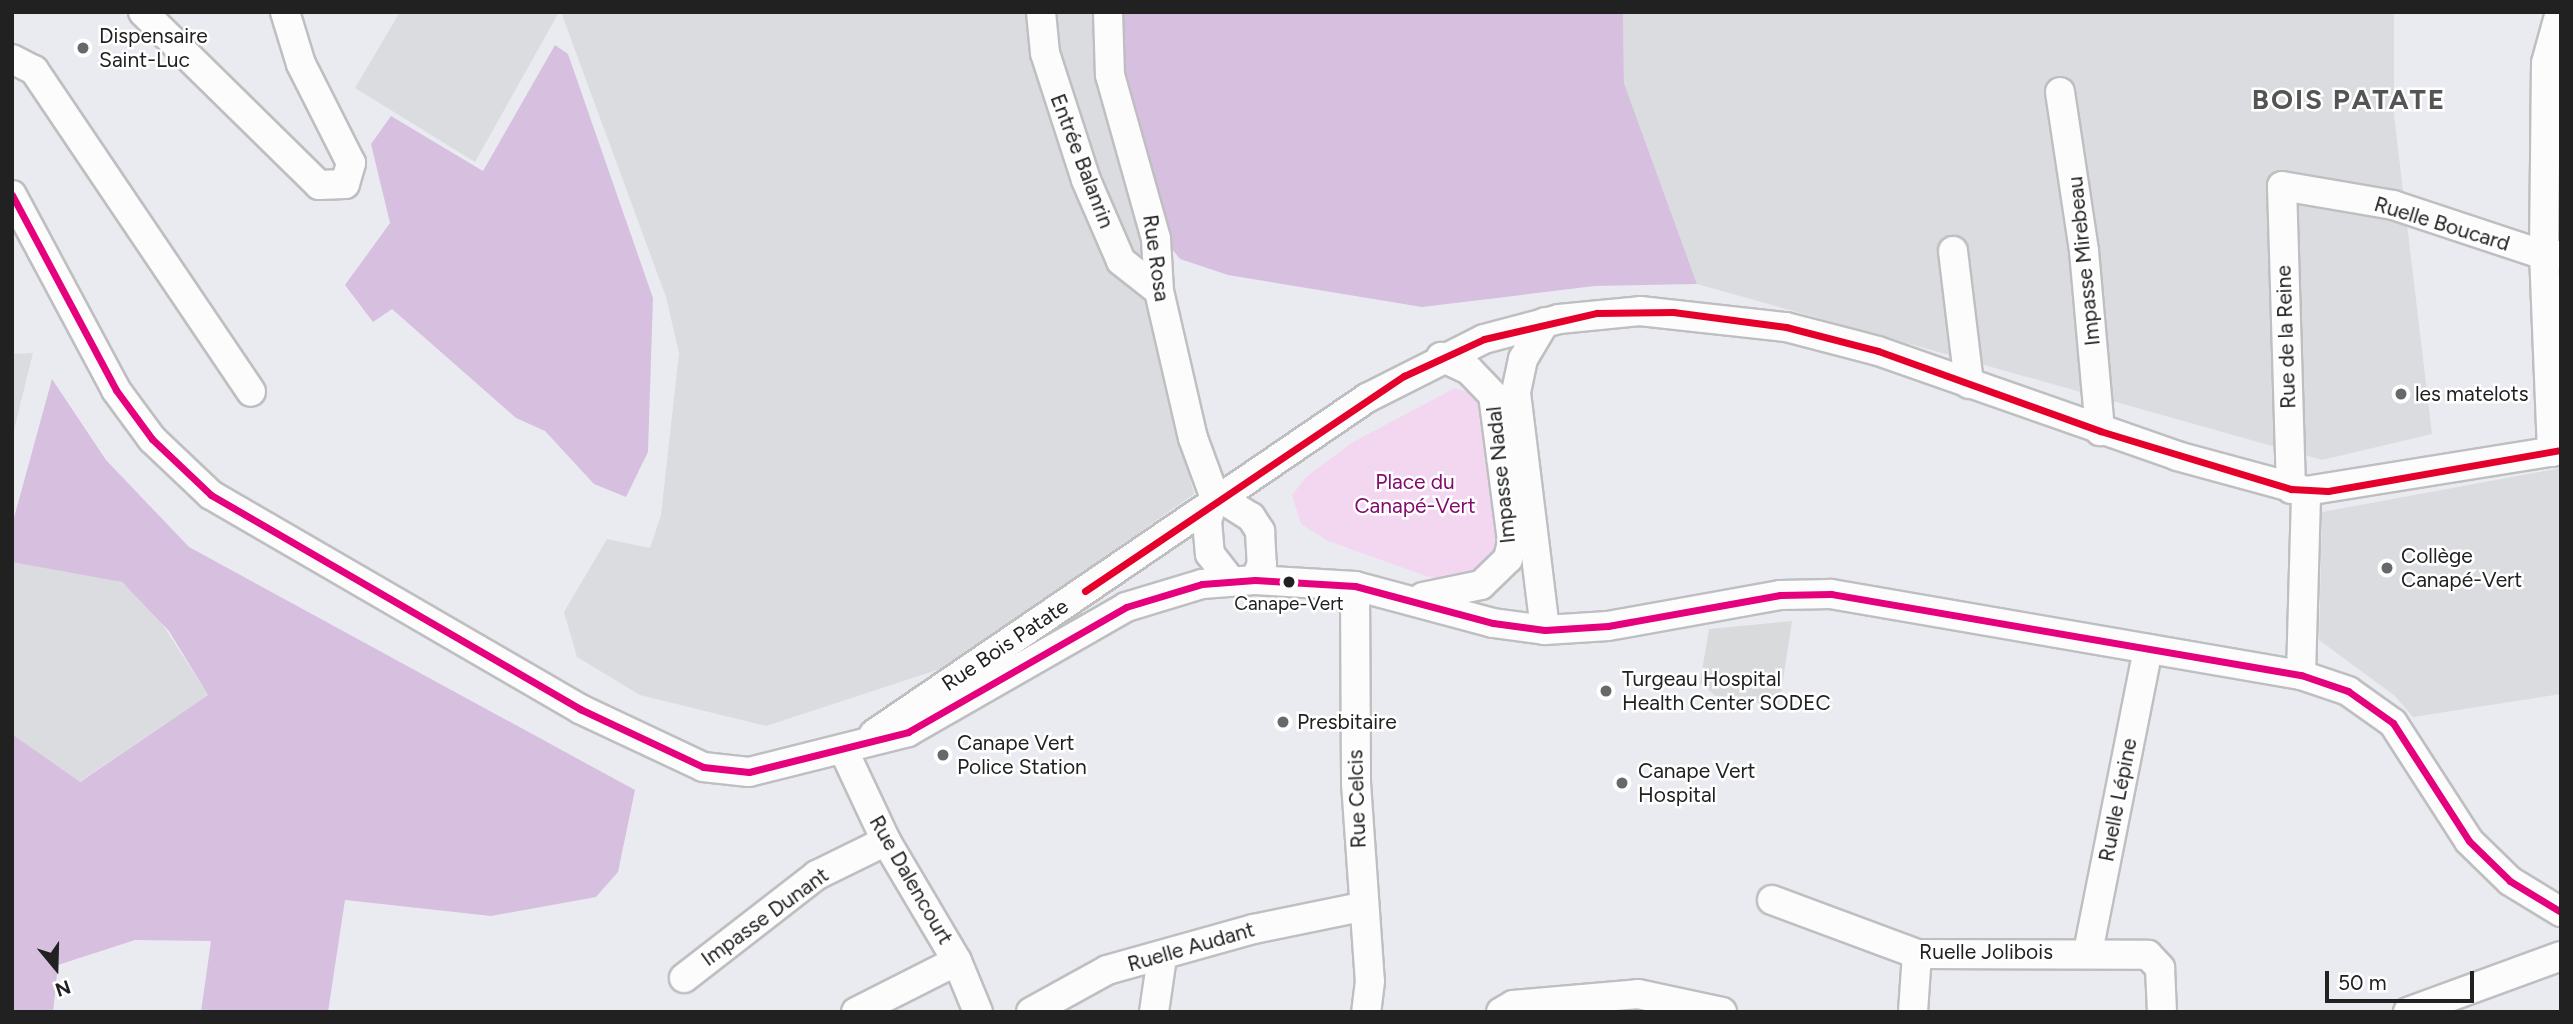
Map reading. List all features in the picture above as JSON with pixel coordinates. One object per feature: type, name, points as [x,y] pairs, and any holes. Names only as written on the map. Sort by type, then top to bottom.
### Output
[{"type":"street","points":[[143,12],[319,185],[345,184],[351,163],[301,64],[285,12]]},
{"type":"street","name":"Entrée Balanrin","points":[[1041,12],[1045,53],[1086,180],[1121,261],[1159,291]]},
{"type":"street","name":"Rue Rosa","points":[[1108,12],[1110,75],[1151,215],[1159,291],[1193,438],[1217,502]]},
{"type":"street","points":[[2556,451],[2546,63],[2560,12]]},
{"type":"street","points":[[12,59],[34,71],[251,392]]},
{"type":"street","name":"Impasse Mirebeau","points":[[2060,92],[2084,251],[2100,431]]},
{"type":"street","name":"Ruelle Boucard","points":[[2282,186],[2393,205],[2552,255]]},
{"type":"street","name":"Rue de la Reine","points":[[2282,186],[2298,490],[2301,676]]},
{"type":"street","points":[[12,195],[116,390],[152,439],[211,495],[580,709],[703,767],[749,772],[923,726],[1126,607],[1177,589],[1243,581],[1355,586],[1417,598],[1493,622],[1545,630],[1816,594],[1864,597],[2301,676],[2348,691],[2379,710],[2405,739],[2469,841],[2510,881],[2561,912]]},
{"type":"street","points":[[1953,251],[1969,384]]},
{"type":"street","name":"Rue Bois Patate","points":[[855,745],[1367,398],[1441,357],[1545,322],[1640,311],[1747,320],[1878,351],[2100,431],[2298,490],[2556,451]]},
{"type":"street","name":"Impasse Nadal","points":[[1545,322],[1523,359],[1516,393],[1545,630]]},
{"type":"street","name":"Impasse Nadal","points":[[1417,598],[1481,585],[1508,559],[1512,541],[1493,395],[1469,370],[1441,357]]},
{"type":"street","points":[[1217,502],[1251,517],[1259,531],[1262,565],[1243,581],[1210,554],[1207,521],[1217,502]]},
{"type":"street","name":"Rue Celcis","points":[[1355,586],[1361,907],[1370,981],[1366,1012]]},
{"type":"street","name":"Ruelle Lépine","points":[[2088,952],[2148,649]]},
{"type":"street","name":"Rue Dalencourt","points":[[855,745],[886,841],[957,961],[978,1012]]},
{"type":"street","name":"Impasse Dunant","points":[[684,978],[817,875],[886,841]]},
{"type":"street","name":"Ruelle Jolibois","points":[[1772,900],[1916,954],[2088,952],[2148,955],[2156,961],[2162,1012]]},
{"type":"street","name":"Ruelle Audant","points":[[1031,1012],[1107,970],[1162,957],[1254,929],[1361,907]]},
{"type":"street","points":[[1913,1012],[1916,954]]},
{"type":"street","points":[[2408,1012],[2561,956]]},
{"type":"street","points":[[1154,1012],[1162,957]]},
{"type":"street","points":[[856,1012],[957,961]]},
{"type":"street","points":[[1501,1012],[1513,1005],[1638,994],[1722,1012]]},
{"type":"shaded area","points":[[400,12],[558,14],[475,162],[355,88]]},
{"type":"shaded area","points":[[561,12],[1101,12],[1176,427],[1194,494],[949,666],[766,726],[640,695],[577,657],[564,612],[607,539],[650,548],[661,515],[679,353],[666,297]]},
{"type":"shaded area","points":[[1101,12],[1623,12],[1624,83],[1697,284],[1595,286],[1422,307],[1228,275],[1180,259],[1141,211]]},
{"type":"shaded area","points":[[1623,12],[2394,12],[2394,115],[2432,434],[2322,460],[1697,284],[1624,83]]},
{"type":"shaded area","points":[[555,45],[568,54],[653,298],[648,452],[626,497],[594,484],[545,431],[516,418],[392,309],[373,322],[345,285],[390,223],[371,144],[391,116],[483,171]]},
{"type":"shaded area","points":[[33,353],[12,438],[12,354]]},
{"type":"shaded area","points":[[52,379],[106,460],[189,547],[635,790],[618,872],[596,897],[491,916],[345,900],[328,1012],[201,1012],[211,941],[135,940],[58,965],[53,1012],[12,1012],[12,734],[80,782],[208,695],[169,631],[122,582],[12,562],[12,525]]},
{"type":"shaded area","points":[[2561,468],[2561,694],[2413,717],[2395,696],[2319,640],[2322,512]]},
{"type":"shaded area","points":[[12,554],[121,582],[150,605],[208,695],[79,782],[12,734]]},
{"type":"shaded area","points":[[1792,621],[1779,706],[1717,697],[1700,683],[1709,629]]},
{"type":"green space","name":"Place du Canapé-Vert","points":[[1455,388],[1471,393],[1479,404],[1496,541],[1490,564],[1455,582],[1426,576],[1328,541],[1301,524],[1292,495],[1307,476],[1353,442]]},
{"type":"transit line","points":[[12,195],[116,390],[152,439],[211,495],[580,709],[703,767],[749,772],[908,732],[1126,607],[1202,584],[1255,580],[1355,586],[1493,623],[1545,630],[1608,626],[1780,595],[1831,594],[2301,675],[2348,691],[2393,723],[2469,841],[2510,881],[2561,912]]},
{"type":"transit line","points":[[1085,591],[1404,376],[1484,339],[1597,313],[1673,312],[1786,327],[1878,351],[2100,431],[2291,489],[2328,491],[2561,450]]},
{"type":"place","name":"Dispensaire Saint-Luc","points":[[83,48]]},
{"type":"place","name":"les matelots","points":[[2401,394]]},
{"type":"place","name":"Collège Canapé-Vert","points":[[2387,568]]},
{"type":"place","name":"Canape-Vert","points":[[1289,582]]},
{"type":"place","name":"Turgeau Hospital Health Center SODEC","points":[[1606,691]]},
{"type":"place","name":"Presbitaire","points":[[1283,722]]},
{"type":"place","name":"Canape Vert Police Station","points":[[943,755]]},
{"type":"place","name":"Canape Vert Hospital","points":[[1622,783]]},
{"type":"district","name":"BOIS PATATE","points":[[2349,99]]}]
